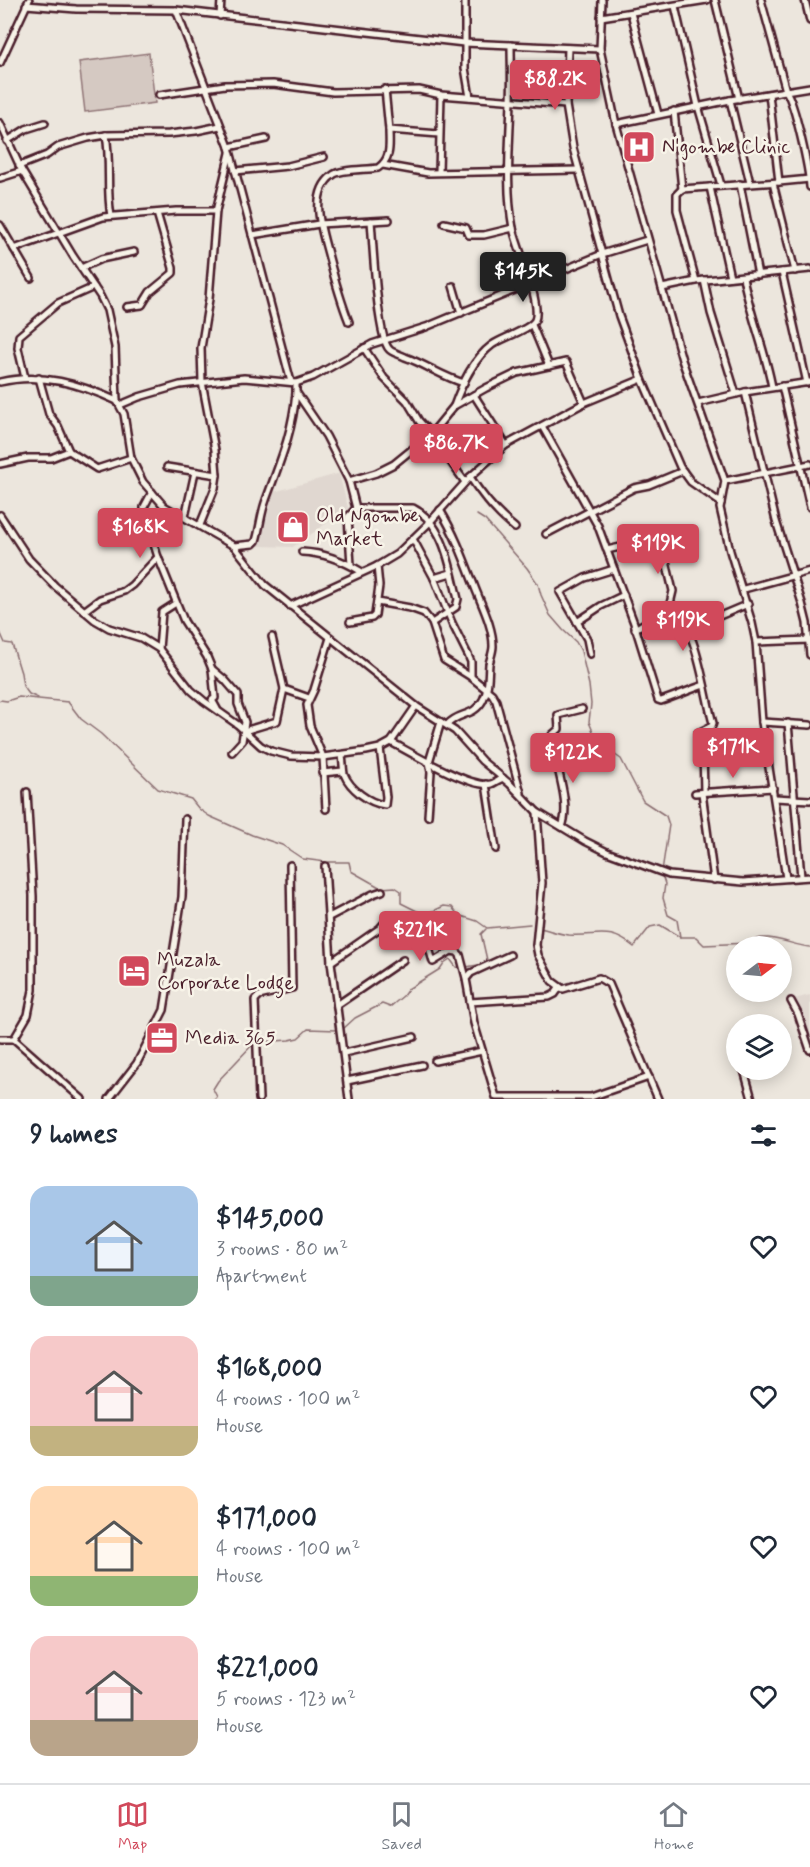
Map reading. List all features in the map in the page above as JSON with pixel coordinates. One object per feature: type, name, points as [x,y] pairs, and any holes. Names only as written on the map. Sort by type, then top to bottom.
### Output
[{"type":"street","points":[[220,16],[221,0]]},
{"type":"street","points":[[465,0],[465,68],[470,97]]},
{"type":"street","points":[[602,0],[600,49],[616,124],[682,360],[725,481],[720,508],[730,551],[748,604],[756,642],[762,722],[786,878]]},
{"type":"street","points":[[601,17],[707,0]]},
{"type":"street","points":[[714,0],[740,99]]},
{"type":"street","points":[[761,0],[786,91],[798,125],[810,187]]},
{"type":"street","points":[[805,0],[810,21]]},
{"type":"street","points":[[0,63],[28,2],[76,9],[176,10],[464,43],[600,49]]},
{"type":"street","points":[[675,6],[698,106],[721,186]]},
{"type":"street","points":[[176,10],[230,150],[296,392],[327,436],[349,481],[356,508]]},
{"type":"street","points":[[631,13],[658,114]]},
{"type":"street","points":[[349,481],[394,465],[431,434],[454,406],[464,383],[485,351],[505,337],[532,325],[536,317],[530,284],[513,228],[508,172],[511,45]]},
{"type":"street","points":[[568,48],[566,105],[579,170],[619,316],[642,379],[683,471],[691,482],[721,503]]},
{"type":"street","points":[[159,95],[246,84],[273,84],[333,92],[419,90],[441,95],[566,105]]},
{"type":"street","points":[[616,124],[698,106],[810,87]]},
{"type":"street","points":[[349,321],[340,300],[319,224],[320,195],[331,176],[338,172],[378,168],[383,165],[390,151],[385,89]]},
{"type":"street","points":[[769,94],[776,182],[795,271]]},
{"type":"street","points":[[439,172],[441,95]]},
{"type":"street","points":[[730,100],[750,183]]},
{"type":"street","points":[[674,111],[682,189]]},
{"type":"street","points":[[0,123],[20,169],[107,310],[115,347],[119,403],[124,414],[131,458],[135,469],[164,506],[234,546],[264,585],[416,706],[444,723],[521,794],[537,812],[596,847],[669,875],[743,882],[810,877]]},
{"type":"street","points":[[7,141],[26,129],[45,123]]},
{"type":"street","points":[[0,178],[47,155],[58,147],[106,135],[169,134],[220,126]]},
{"type":"street","points":[[389,130],[439,134]]},
{"type":"street","points":[[106,135],[109,149],[108,193],[111,216]]},
{"type":"street","points":[[230,150],[266,139]]},
{"type":"street","points":[[200,525],[215,488],[217,476],[215,450],[202,382],[201,348],[209,299],[216,212],[230,150]]},
{"type":"street","points":[[235,171],[288,166],[324,157]]},
{"type":"street","points":[[383,165],[416,171],[439,172],[579,170]]},
{"type":"street","points":[[696,281],[676,202],[677,194],[682,189],[809,179]]},
{"type":"street","points":[[740,184],[758,275]]},
{"type":"street","points":[[711,187],[730,277]]},
{"type":"street","points":[[14,249],[93,220],[111,216],[216,212]]},
{"type":"street","points":[[127,307],[142,305],[150,292],[173,273],[157,213]]},
{"type":"street","points":[[252,235],[319,224],[389,220]]},
{"type":"street","points":[[371,221],[384,340],[390,351],[464,383]]},
{"type":"street","points":[[444,223],[466,228],[469,235],[484,235],[513,228]]},
{"type":"street","points":[[0,225],[31,278]]},
{"type":"street","points":[[0,382],[39,378],[80,385],[119,403],[158,390],[202,382],[244,378],[293,382],[327,371],[364,348],[384,340],[397,338],[461,313],[602,254],[648,240]]},
{"type":"street","points":[[81,268],[101,259],[134,252]]},
{"type":"street","points":[[662,288],[696,281],[810,269]]},
{"type":"street","points":[[698,403],[745,392],[808,382],[782,272]]},
{"type":"street","points":[[742,277],[772,387]]},
{"type":"street","points":[[704,280],[711,313],[736,394]]},
{"type":"street","points":[[453,286],[461,313]]},
{"type":"street","points":[[25,378],[18,348],[19,336],[58,303],[94,287]]},
{"type":"street","points":[[532,325],[549,366]]},
{"type":"street","points":[[364,348],[374,366],[407,401],[419,421],[465,482]]},
{"type":"street","points":[[454,406],[517,373],[565,362],[568,363],[584,403]]},
{"type":"street","points":[[39,378],[49,414],[58,426],[69,451],[97,469],[131,458]]},
{"type":"street","points":[[290,606],[398,554],[470,477],[506,446],[584,403],[642,379]]},
{"type":"street","points":[[782,386],[810,507]]},
{"type":"street","points":[[234,546],[253,544],[256,541],[266,501],[284,456],[291,429],[296,392]]},
{"type":"street","points":[[745,392],[764,474],[807,623],[810,655]]},
{"type":"street","points":[[474,395],[506,446]]},
{"type":"street","points":[[542,426],[589,509],[607,550],[658,700],[683,694],[704,685]]},
{"type":"street","points":[[0,464],[28,458],[51,458],[69,451]]},
{"type":"street","points":[[725,481],[810,464]]},
{"type":"street","points":[[167,467],[217,476]]},
{"type":"street","points":[[546,534],[589,509],[633,488],[683,471]]},
{"type":"street","points":[[185,517],[195,472]]},
{"type":"street","points":[[470,477],[488,504],[515,528]]},
{"type":"street","points":[[152,492],[144,507],[144,513],[176,603],[212,669],[215,698],[212,700],[219,713]]},
{"type":"street","points":[[351,565],[348,517],[356,508],[413,508],[437,532],[445,547],[458,599],[456,607],[432,623]]},
{"type":"street","points":[[428,816],[431,772],[429,762],[444,723],[456,717],[469,715],[476,710],[486,691],[493,646],[459,546],[440,510]]},
{"type":"street","points":[[0,515],[29,559],[55,586],[84,611],[110,628],[141,638],[159,649],[191,690],[261,746],[291,756],[323,757],[380,747],[391,742],[416,706]]},
{"type":"street","points":[[413,539],[434,578],[471,662],[471,678]]},
{"type":"street","points":[[607,550],[655,539],[660,540],[673,591],[669,608],[635,628]]},
{"type":"street","points":[[302,552],[322,554],[351,565],[362,572]]},
{"type":"street","points":[[84,611],[100,598],[124,591],[158,557]]},
{"type":"street","points":[[350,622],[374,617],[379,585],[376,566]]},
{"type":"street","points":[[590,654],[587,639],[560,591],[585,578],[614,569]]},
{"type":"street","points":[[744,590],[810,571]]},
{"type":"street","points":[[434,578],[451,573]]},
{"type":"street","points":[[578,622],[601,606],[624,595]]},
{"type":"street","points":[[377,602],[418,610],[424,614],[432,623],[444,660],[492,694],[496,701],[521,794]]},
{"type":"street","points":[[159,649],[162,612],[176,603]]},
{"type":"street","points":[[689,633],[703,623],[748,604]]},
{"type":"street","points":[[669,608],[675,610],[681,617],[689,633],[713,725],[698,733],[703,749],[703,793],[714,880]]},
{"type":"street","points":[[244,731],[277,721],[284,689],[272,637]]},
{"type":"street","points":[[326,809],[322,773],[323,757],[307,718],[309,698],[314,690],[330,638]]},
{"type":"street","points":[[756,642],[809,640]]},
{"type":"street","points":[[212,669],[238,695],[238,704],[245,722],[242,741],[232,752]]},
{"type":"street","points":[[284,689],[309,698]]},
{"type":"street","points":[[562,827],[565,806],[552,735],[559,729],[558,715],[582,709]]},
{"type":"street","points":[[762,722],[810,725]]},
{"type":"street","points":[[788,723],[801,877]]},
{"type":"street","points":[[391,742],[449,773],[472,781],[490,784],[504,778]]},
{"type":"street","points":[[342,755],[343,771],[351,785],[372,802],[385,805],[380,747]]},
{"type":"street","points":[[322,773],[343,771]]},
{"type":"street","points":[[486,783],[496,849]]},
{"type":"street","points":[[694,794],[773,788]]},
{"type":"street","points":[[14,1039],[28,1015],[33,990],[33,896],[27,792]]},
{"type":"street","points":[[775,798],[810,800]]},
{"type":"street","points":[[537,812],[542,883],[536,945],[544,967],[552,981],[560,987],[567,988],[599,978],[607,981],[616,997],[658,1099]]},
{"type":"street","points":[[110,1099],[137,1063],[164,1010],[182,897],[185,819]]},
{"type":"street","points":[[259,1099],[255,1000],[259,996],[292,988],[290,865]]},
{"type":"street","points":[[325,866],[332,962],[349,1099]]},
{"type":"street","points":[[328,917],[382,891]]},
{"type":"street","points":[[332,962],[380,928],[387,920],[418,917],[422,923],[433,962],[451,951],[460,955],[482,1052],[496,1097],[591,1097],[649,1077]]},
{"type":"street","points":[[466,979],[471,973],[501,957],[510,955]]},
{"type":"street","points":[[337,1005],[403,960]]},
{"type":"street","points":[[470,1002],[549,997],[555,994],[560,987]]},
{"type":"street","points":[[792,1002],[810,1050]]},
{"type":"street","points":[[344,1053],[414,1038]]},
{"type":"street","points":[[0,1039],[14,1039],[82,1099]]},
{"type":"street","points":[[435,1061],[482,1052]]},
{"type":"street","points":[[347,1081],[422,1065]]},
{"type":"street","points":[[747,1080],[752,1099]]},
{"type":"shaded area","points":[[149,53],[155,103],[85,112],[79,62]]},
{"type":"shaded area","name":"Old Ngombe Market","points":[[339,474],[348,508],[293,547],[259,546],[274,492]]},
{"type":"shaded area","points":[[810,995],[810,1044],[794,999]]},
{"type":"waterway","points":[[477,515],[485,520],[527,568],[538,584],[550,615],[576,642],[581,651],[589,685],[591,704],[589,722],[598,743],[621,759],[643,801],[666,816],[669,825],[662,871]]},
{"type":"waterway","points":[[0,632],[5,643],[12,644],[23,686],[29,694],[38,698]]},
{"type":"waterway","points":[[0,700],[7,701],[19,697],[68,702],[81,719],[101,734],[158,789],[191,799],[209,816],[282,845],[303,859],[349,862],[351,871],[381,888],[395,887],[401,891],[401,903],[425,915],[444,906],[452,907],[458,915],[477,921],[487,928],[530,924]]},
{"type":"waterway","points":[[662,875],[665,884],[663,898],[668,915],[677,920],[680,937]]},
{"type":"waterway","points":[[540,928],[569,935],[610,935],[634,947],[650,927],[660,925],[680,937],[696,937],[704,945],[749,943],[756,939],[771,938],[810,947]]},
{"type":"waterway","points":[[466,967],[484,964],[487,960],[481,934],[486,929]]},
{"type":"waterway","points":[[343,1029],[355,1018],[382,1004],[390,1007],[408,989],[440,969],[450,959],[456,967],[460,968]]},
{"type":"waterway","points":[[261,1042],[298,1038],[308,1029],[337,1030]]},
{"type":"waterway","points":[[215,1099],[217,1097],[213,1089],[218,1081],[254,1043]]},
{"type":"place","name":"N'gombe Clinic","points":[[639,147]]},
{"type":"place","name":"Old Ngombe Market","points":[[293,527]]},
{"type":"place","name":"Muzala Corporate Lodge","points":[[134,971]]},
{"type":"place","name":"Media 365","points":[[162,1038]]}]
